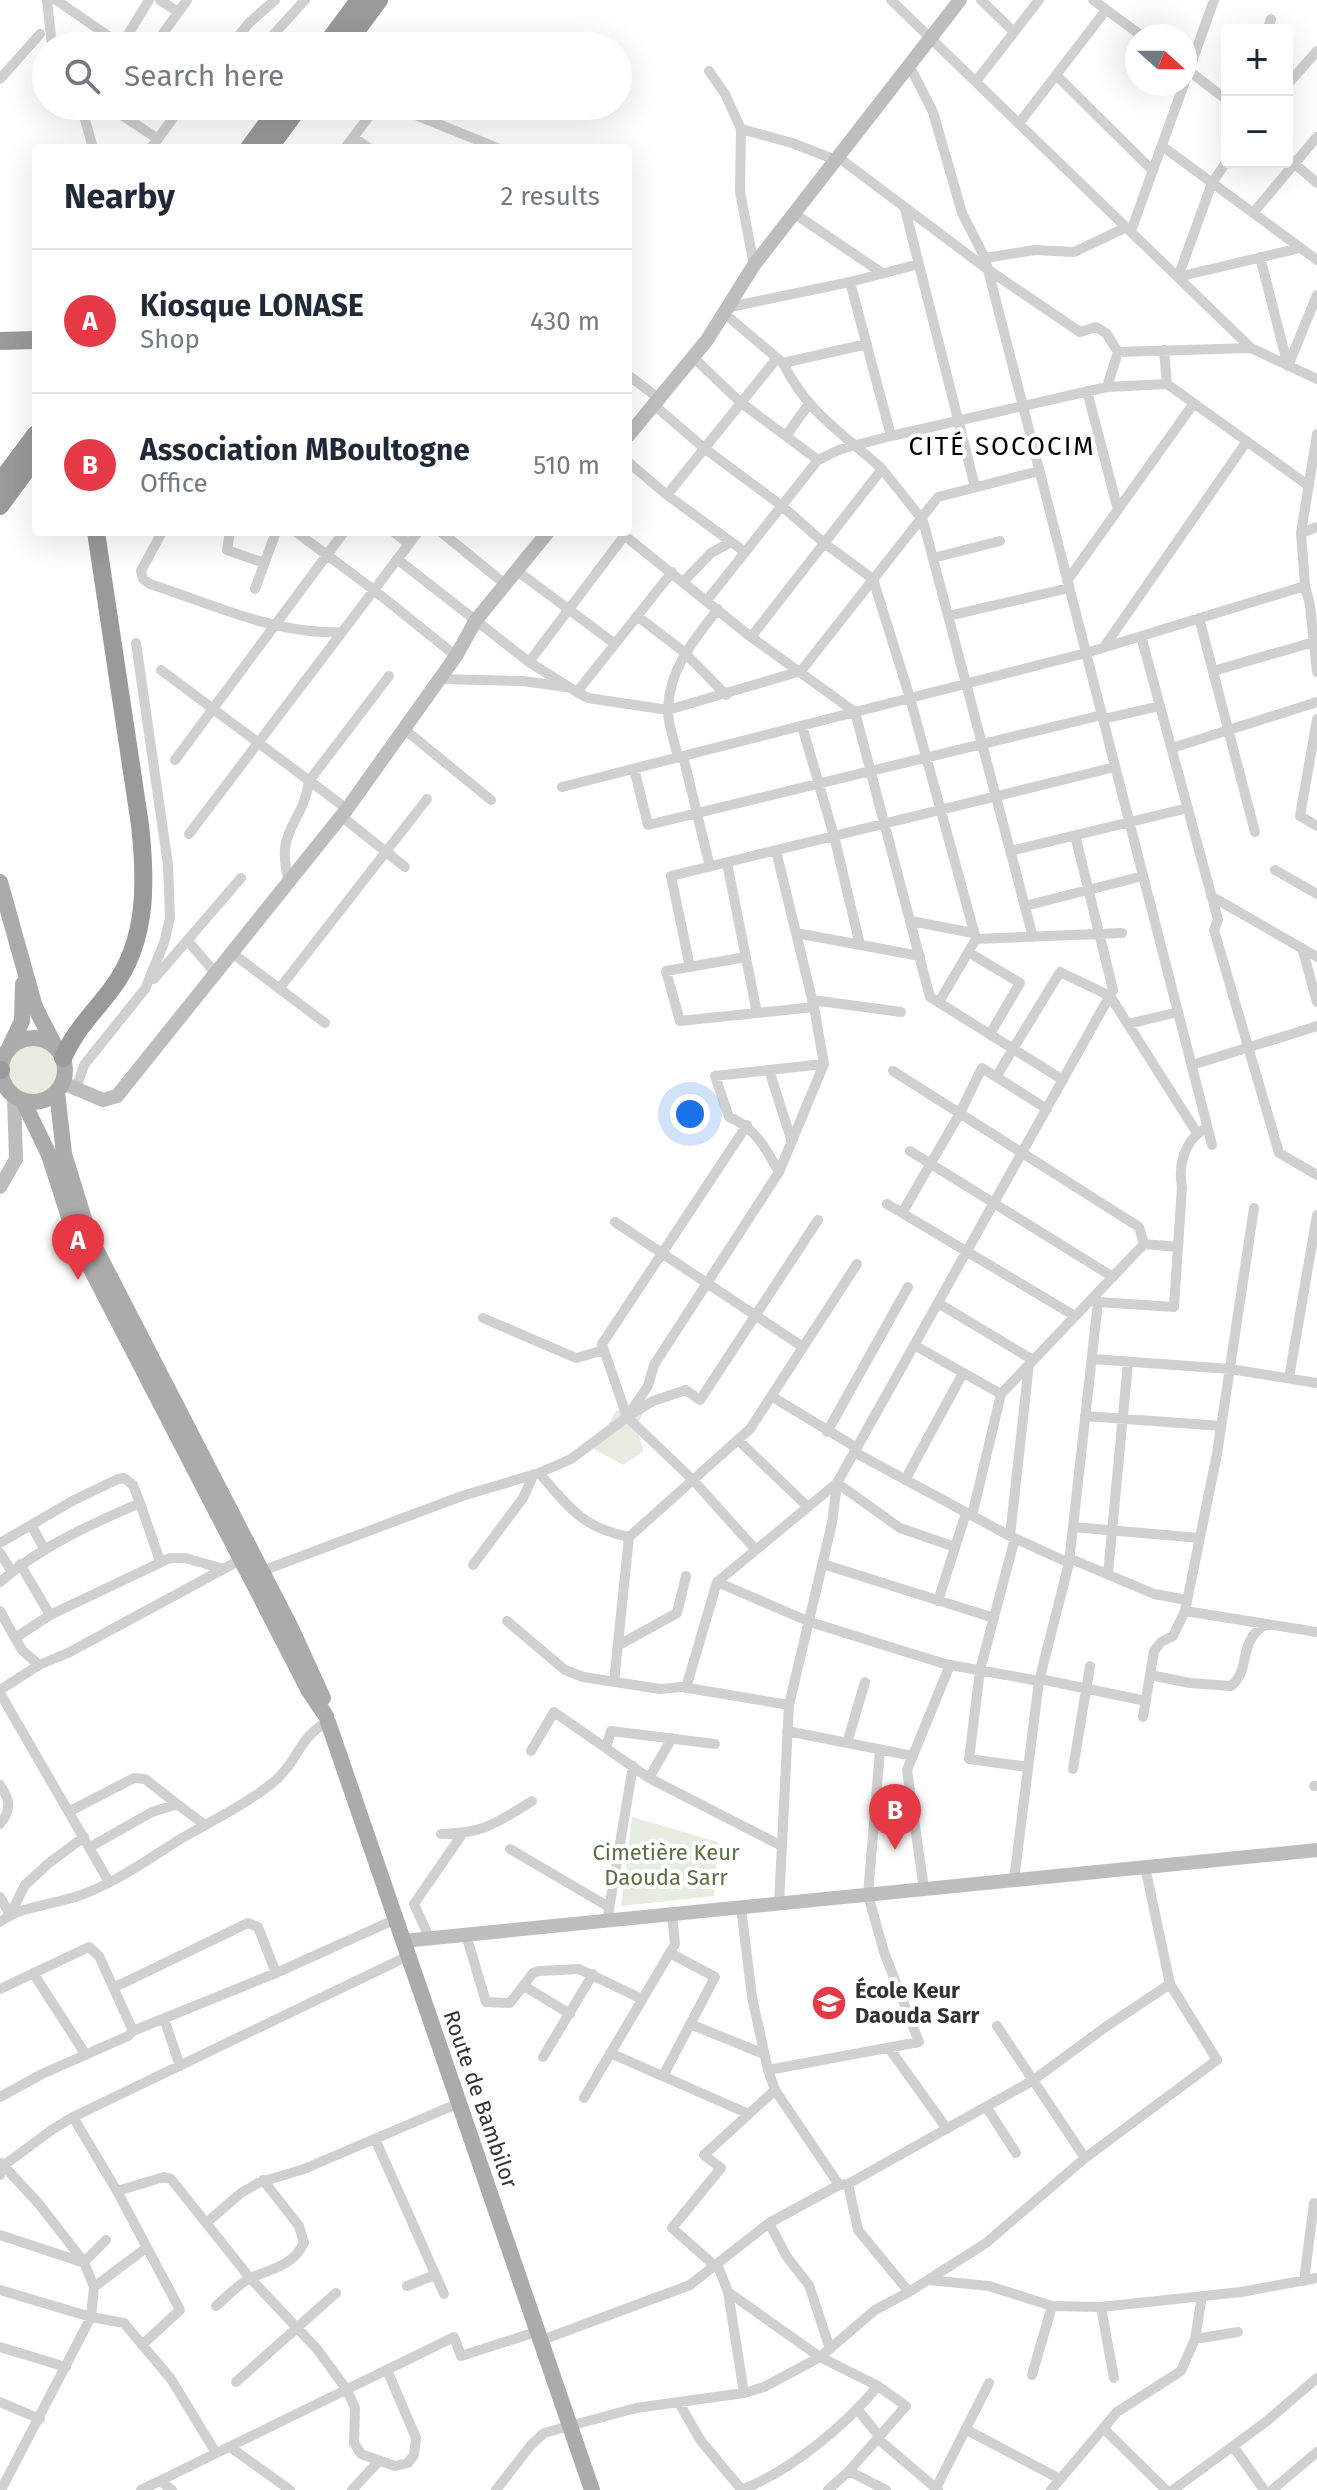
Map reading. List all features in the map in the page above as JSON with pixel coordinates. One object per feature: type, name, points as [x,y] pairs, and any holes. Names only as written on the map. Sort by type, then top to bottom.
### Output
[{"type":"highway","points":[[335,32],[359,0]]},
{"type":"highway","points":[[355,32],[379,0]]},
{"type":"highway","points":[[252,144],[270,120]]},
{"type":"highway","points":[[272,144],[290,120]]},
{"type":"highway","points":[[0,341],[32,340]]},
{"type":"highway","points":[[0,482],[32,439]]},
{"type":"highway","points":[[0,506],[32,462]]},
{"type":"highway","points":[[60,1052],[124,972],[135,943],[143,903],[144,865],[140,825],[97,536]]},
{"type":"main road","points":[[0,882],[23,970],[40,1018],[60,1052],[65,1075],[64,1154],[90,1238],[315,1678],[327,1719]]},
{"type":"main road","points":[[23,970],[22,1021],[2,1060],[2,1080],[19,1099],[49,1155],[77,1242],[313,1699],[327,1719]]},
{"type":"main road","points":[[10,1047],[31,1037],[48,1041],[60,1052]]},
{"type":"main road","points":[[19,1099],[40,1101],[65,1088]]},
{"type":"main road","name":"Route de Bambilor","points":[[327,1719],[592,2490]]},
{"type":"street","points":[[47,0],[50,32]]},
{"type":"street","points":[[56,0],[102,32]]},
{"type":"street","points":[[130,32],[149,0]]},
{"type":"street","points":[[160,0],[178,12]]},
{"type":"street","points":[[164,32],[187,0]]},
{"type":"street","points":[[242,32],[275,0]]},
{"type":"street","points":[[276,32],[305,0]]},
{"type":"street","points":[[891,0],[1251,348],[1317,379]]},
{"type":"street","points":[[632,431],[693,357],[727,311],[754,265],[960,0]]},
{"type":"street","points":[[981,0],[1014,32]]},
{"type":"street","points":[[977,80],[1039,0]]},
{"type":"street","points":[[1093,0],[1125,24]]},
{"type":"street","points":[[1197,46],[1214,0]]},
{"type":"street","points":[[1020,122],[1106,10]]},
{"type":"street","points":[[1269,24],[1271,19]]},
{"type":"street","points":[[0,79],[32,43]]},
{"type":"street","points":[[1293,75],[1317,51]]},
{"type":"street","points":[[909,65],[933,112],[962,213],[986,264],[1192,1065],[1203,1130]]},
{"type":"street","points":[[709,71],[725,94],[741,129],[740,192],[754,265]]},
{"type":"street","points":[[1056,75],[1153,171]]},
{"type":"street","points":[[1197,82],[1221,96]]},
{"type":"street","points":[[986,264],[1035,250],[1074,252],[1129,229],[1179,96]]},
{"type":"street","points":[[84,120],[92,144]]},
{"type":"street","points":[[125,120],[155,144],[172,120]]},
{"type":"street","points":[[348,144],[366,120]]},
{"type":"street","points":[[428,120],[487,144]]},
{"type":"street","points":[[741,129],[837,158],[1080,332],[1096,327],[1106,333],[1118,352],[1107,387]]},
{"type":"street","points":[[353,137],[363,144]]},
{"type":"street","points":[[1293,158],[1317,137]]},
{"type":"street","points":[[1162,146],[1317,260]]},
{"type":"street","points":[[1293,162],[1317,183]]},
{"type":"street","points":[[1178,277],[1212,183],[1222,168]]},
{"type":"street","points":[[1253,213],[1285,168]]},
{"type":"street","points":[[905,209],[975,487]]},
{"type":"street","points":[[795,214],[882,273]]},
{"type":"street","points":[[1178,277],[1300,248]]},
{"type":"street","points":[[1260,257],[1288,366]]},
{"type":"street","points":[[727,311],[919,264]]},
{"type":"street","points":[[850,282],[891,436]]},
{"type":"street","points":[[1288,366],[1317,295]]},
{"type":"street","points":[[727,311],[780,360],[808,405],[882,469],[922,517],[1033,937]]},
{"type":"street","points":[[667,495],[740,402],[780,360],[867,344]]},
{"type":"street","points":[[1118,352],[1251,348]]},
{"type":"street","points":[[1164,350],[1167,384]]},
{"type":"street","points":[[693,357],[740,402],[818,460]]},
{"type":"street","points":[[632,379],[704,448],[873,579],[910,698],[975,936],[939,1002]]},
{"type":"street","points":[[708,599],[818,460],[841,449],[891,436],[1107,387],[1167,384],[1309,486]]},
{"type":"street","points":[[1087,391],[1118,510]]},
{"type":"street","points":[[948,616],[1068,584],[1194,403]]},
{"type":"street","points":[[786,436],[808,405]]},
{"type":"street","points":[[1317,434],[1301,533],[1305,586],[1314,604],[1317,672]]},
{"type":"street","points":[[1104,647],[1247,441]]},
{"type":"street","points":[[632,465],[745,552]]},
{"type":"street","points":[[751,637],[882,469]]},
{"type":"street","points":[[397,559],[529,662],[573,690],[588,698],[668,710],[801,671],[938,497],[1039,471]]},
{"type":"street","points":[[1301,533],[1317,527]]},
{"type":"street","points":[[160,536],[141,571],[143,579],[150,584],[276,625],[316,634],[342,632]]},
{"type":"street","points":[[229,536],[227,550],[264,563]]},
{"type":"street","points":[[255,589],[274,536]]},
{"type":"street","points":[[301,536],[456,656]]},
{"type":"street","points":[[175,760],[341,536]]},
{"type":"street","points":[[399,536],[409,544]]},
{"type":"street","points":[[189,834],[415,536]]},
{"type":"street","points":[[446,536],[505,584]]},
{"type":"street","points":[[241,878],[65,1088],[103,1100],[117,1096],[344,813],[456,656],[476,620],[544,536]]},
{"type":"street","points":[[529,662],[621,536]]},
{"type":"street","points":[[626,536],[708,599],[751,637],[855,712],[930,997],[1063,1080]]},
{"type":"street","points":[[933,558],[1000,541]]},
{"type":"street","points":[[684,581],[711,553],[731,542]]},
{"type":"street","points":[[516,570],[615,644]]},
{"type":"street","points":[[573,690],[615,644],[672,572]]},
{"type":"street","points":[[562,787],[1086,653],[1305,586]]},
{"type":"street","points":[[710,867],[668,710],[674,674],[684,652],[718,609]]},
{"type":"street","points":[[637,616],[684,652],[726,695]]},
{"type":"street","points":[[1199,618],[1255,832]]},
{"type":"street","points":[[1141,636],[1218,920],[1214,930],[1279,1153],[1317,1175]]},
{"type":"street","points":[[1213,671],[1314,642]]},
{"type":"street","points":[[136,643],[171,895],[164,943],[145,989]]},
{"type":"street","points":[[161,670],[309,781],[405,867]]},
{"type":"street","points":[[289,881],[283,858],[287,833],[307,793],[309,781],[389,676]]},
{"type":"street","points":[[440,679],[523,681],[573,690]]},
{"type":"street","points":[[1172,748],[1317,702]]},
{"type":"street","points":[[634,769],[648,825],[982,744],[1160,706]]},
{"type":"street","points":[[1317,719],[1300,816],[1317,826]]},
{"type":"street","points":[[802,726],[834,836],[860,945]]},
{"type":"street","points":[[404,729],[491,800]]},
{"type":"street","points":[[690,967],[671,876],[1115,767]]},
{"type":"street","points":[[279,989],[427,799]]},
{"type":"street","points":[[1010,851],[1188,808]]},
{"type":"street","points":[[779,1904],[789,1705],[823,1564],[837,1483],[1113,990],[1075,835]]},
{"type":"street","points":[[627,1417],[648,1386],[654,1365],[779,1172],[824,1064],[813,1004],[776,851]]},
{"type":"street","points":[[727,863],[757,1013]]},
{"type":"street","points":[[1275,870],[1317,894]]},
{"type":"street","points":[[1025,906],[1143,876]]},
{"type":"street","points":[[1211,896],[1317,957]]},
{"type":"street","points":[[911,921],[975,936],[1122,933]]},
{"type":"street","points":[[796,933],[920,956]]},
{"type":"street","points":[[188,941],[216,974]]},
{"type":"street","points":[[1302,948],[1317,1002]]},
{"type":"street","points":[[968,952],[1020,983],[990,1034]]},
{"type":"street","points":[[232,953],[325,1023]]},
{"type":"street","points":[[746,957],[666,971],[680,1021],[813,1004],[901,1012]]},
{"type":"street","points":[[996,1077],[1060,972],[1110,996],[1212,1145]]},
{"type":"street","points":[[1128,1024],[1178,1012]]},
{"type":"street","points":[[1192,1065],[1317,1026]]},
{"type":"street","points":[[779,1172],[761,1140],[747,1125],[729,1117],[715,1076],[824,1064]]},
{"type":"street","points":[[902,1213],[960,1113],[982,1068],[1047,1109]]},
{"type":"street","points":[[769,1070],[792,1142]]},
{"type":"street","points":[[893,1071],[1139,1227],[1144,1244]]},
{"type":"street","points":[[0,1187],[16,1159],[19,1099]]},
{"type":"street","points":[[747,1125],[602,1344],[627,1417],[693,1480],[755,1549]]},
{"type":"street","points":[[1096,1299],[1174,1307],[1182,1187],[1180,1168],[1191,1141],[1203,1130]]},
{"type":"street","points":[[910,1151],[1113,1277]]},
{"type":"street","points":[[887,1204],[1075,1316]]},
{"type":"street","points":[[1143,1717],[1154,1651],[1161,1642],[1173,1636],[1186,1606],[1221,1426],[1254,1208]]},
{"type":"street","points":[[1289,1378],[1316,1217]]},
{"type":"street","points":[[262,1571],[571,1459],[653,1401],[686,1390],[700,1400],[818,1220]]},
{"type":"street","points":[[615,1222],[803,1347]]},
{"type":"street","points":[[1144,1244],[1178,1247]]},
{"type":"street","points":[[938,1601],[969,1514],[1001,1394],[1075,1316],[1096,1299],[1144,1244]]},
{"type":"street","points":[[614,1682],[629,1537],[750,1429],[857,1264]]},
{"type":"street","points":[[827,1432],[908,1287]]},
{"type":"street","points":[[1014,1880],[1039,1680],[1069,1560],[1096,1299]]},
{"type":"street","points":[[938,1303],[1031,1362]]},
{"type":"street","points":[[483,1318],[576,1358],[604,1350]]},
{"type":"street","points":[[914,1345],[1001,1394]]},
{"type":"street","points":[[1092,1359],[1230,1369],[1317,1383]]},
{"type":"street","points":[[1028,1767],[969,1759],[980,1670],[1013,1537],[1031,1362]]},
{"type":"street","points":[[1108,1574],[1128,1362]]},
{"type":"street","points":[[905,1480],[963,1373]]},
{"type":"street","points":[[771,1396],[905,1480],[1013,1537],[1186,1606],[1317,1632]]},
{"type":"street","points":[[1085,1416],[1221,1426]]},
{"type":"street","points":[[738,1440],[808,1507]]},
{"type":"street","points":[[536,1473],[580,1519],[607,1532],[629,1537]]},
{"type":"street","points":[[473,1565],[523,1498],[536,1473]]},
{"type":"street","points":[[0,1543],[124,1478],[133,1485],[160,1561]]},
{"type":"street","points":[[686,1688],[717,1582],[837,1483]]},
{"type":"street","points":[[837,1483],[900,1528],[955,1547]]},
{"type":"street","points":[[0,1582],[45,1550],[140,1503]]},
{"type":"street","points":[[31,1525],[45,1550]]},
{"type":"street","points":[[1073,1527],[1200,1538]]},
{"type":"street","points":[[0,1553],[16,1568],[50,1615]]},
{"type":"street","points":[[15,1638],[50,1615],[160,1561],[185,1558],[224,1569]]},
{"type":"street","points":[[109,1882],[0,1692],[39,1665],[68,1653],[242,1559]]},
{"type":"street","points":[[823,1564],[994,1618]]},
{"type":"street","points":[[619,1645],[677,1613],[686,1576]]},
{"type":"street","points":[[717,1582],[810,1622],[950,1665],[1146,1701]]},
{"type":"street","points":[[0,1611],[22,1650],[39,1665]]},
{"type":"street","points":[[507,1621],[565,1670],[583,1677],[660,1689],[686,1688],[789,1705]]},
{"type":"street","points":[[1150,1675],[1190,1683],[1231,1686],[1238,1681],[1250,1640],[1265,1624]]},
{"type":"street","points":[[924,1889],[907,1770],[950,1665]]},
{"type":"street","points":[[1073,1769],[1090,1666]]},
{"type":"street","points":[[847,1743],[865,1682]]},
{"type":"street","points":[[531,1751],[554,1712],[649,1778],[782,1846]]},
{"type":"street","points":[[0,1922],[10,1915],[81,1895],[109,1882],[205,1825],[275,1780],[313,1730],[327,1719]]},
{"type":"street","points":[[606,1747],[611,1731],[715,1744]]},
{"type":"street","points":[[787,1731],[913,1756]]},
{"type":"street","points":[[649,1778],[672,1738]]},
{"type":"street","points":[[768,2070],[919,2042],[884,1952],[868,1895],[880,1750]]},
{"type":"street","points":[[608,1914],[633,1766]]},
{"type":"street","points":[[70,1811],[134,1778],[145,1779],[205,1825]]},
{"type":"street","points":[[0,1785],[10,1809],[0,1824]]},
{"type":"street","points":[[441,1834],[487,1828],[532,1801]]},
{"type":"street","points":[[10,1915],[25,1885],[49,1863],[152,1812],[177,1804]]},
{"type":"street","points":[[430,1939],[414,1904],[463,1833]]},
{"type":"street","points":[[510,1849],[608,1914]]},
{"type":"street","points":[[1,2490],[91,2317],[94,2287],[84,2262],[39,2204],[1,2167],[73,2117],[180,2066],[406,1949],[430,1939],[608,1914],[672,1914],[1317,1850]]},
{"type":"street","points":[[496,2490],[544,2433],[636,2408],[744,2393],[764,2387],[820,2357],[875,2310],[986,2243],[1085,2158],[1217,2060],[1170,1984],[1145,1867]]},
{"type":"street","points":[[0,1897],[10,1915]]},
{"type":"street","points":[[741,1907],[752,1997],[775,2090],[844,2184],[858,2230],[909,2292]]},
{"type":"street","points":[[584,2098],[675,1944],[672,1914]]},
{"type":"street","points":[[0,2097],[133,2031],[276,1973],[396,1919]]},
{"type":"street","points":[[115,1987],[248,1923],[258,1927],[276,1973]]},
{"type":"street","points":[[466,1935],[486,2002],[510,2003],[529,1977],[539,1971],[579,1969],[642,1999]]},
{"type":"street","points":[[0,1989],[89,1947],[99,1956],[133,2031]]},
{"type":"street","points":[[663,2076],[715,1977],[670,1953]]},
{"type":"street","points":[[33,1973],[86,2055]]},
{"type":"street","points":[[543,2057],[593,1974]]},
{"type":"street","points":[[141,2490],[454,2337],[461,2356],[540,2336],[690,2285],[769,2223],[987,2108],[1032,2081],[1170,1984]]},
{"type":"street","points":[[524,1986],[570,2014]]},
{"type":"street","points":[[164,2019],[180,2066]]},
{"type":"street","points":[[690,2024],[764,2054]]},
{"type":"street","points":[[997,2026],[1085,2158]]},
{"type":"street","points":[[889,2048],[947,2129]]},
{"type":"street","points":[[610,2053],[749,2114]]},
{"type":"street","points":[[744,2393],[728,2292],[716,2265],[672,2228],[721,2168],[704,2155],[775,2090]]},
{"type":"street","points":[[206,2223],[241,2193],[263,2180],[288,2175],[459,2103]]},
{"type":"street","points":[[987,2108],[1016,2153]]},
{"type":"street","points":[[73,2117],[117,2191],[180,2310],[142,2345]]},
{"type":"street","points":[[375,2139],[444,2294]]},
{"type":"street","points":[[117,2191],[167,2176],[250,2278],[317,2349],[347,2390],[355,2408],[354,2443],[361,2454],[395,2466],[408,2463],[416,2438],[387,2370]]},
{"type":"street","points":[[216,2306],[250,2278],[288,2262],[304,2243],[299,2226],[263,2180]]},
{"type":"street","points":[[1304,2281],[1314,2203]]},
{"type":"street","points":[[769,2223],[787,2257],[809,2285],[830,2349]]},
{"type":"street","points":[[0,2235],[84,2262]]},
{"type":"street","points":[[84,2262],[106,2240]]},
{"type":"street","points":[[94,2287],[146,2248]]},
{"type":"street","points":[[407,2286],[435,2275]]},
{"type":"street","points":[[927,2280],[966,2281],[1052,2306],[1101,2307],[1202,2296],[1317,2278]]},
{"type":"street","points":[[0,2290],[91,2317],[124,2323],[171,2379],[216,2453]]},
{"type":"street","points":[[728,2292],[820,2357],[878,2386],[906,2406],[849,2471],[828,2490]]},
{"type":"street","points":[[236,2382],[336,2293]]},
{"type":"street","points":[[1051,2490],[1117,2412],[1181,2371],[1195,2339],[1202,2296]]},
{"type":"street","points":[[1032,2375],[1052,2306]]},
{"type":"street","points":[[1101,2307],[1114,2378]]},
{"type":"street","points":[[1195,2339],[1238,2332]]},
{"type":"street","points":[[0,2347],[66,2367]]},
{"type":"street","points":[[1173,2490],[1267,2421],[1317,2378]]},
{"type":"street","points":[[858,2410],[878,2437],[936,2489],[989,2383]]},
{"type":"street","points":[[679,2403],[701,2441],[742,2490],[760,2487],[858,2410],[878,2386]]},
{"type":"street","points":[[0,2402],[40,2419]]},
{"type":"street","points":[[1103,2428],[1166,2490]]},
{"type":"street","points":[[967,2430],[1060,2479]]},
{"type":"street","points":[[1233,2446],[1264,2490]]},
{"type":"street","points":[[230,2447],[290,2490]]},
{"type":"street","points":[[1272,2490],[1317,2452]]},
{"type":"street","points":[[352,2490],[379,2461]]},
{"type":"street","points":[[849,2471],[886,2490]]},
{"type":"street","points":[[160,2481],[172,2490]]},
{"type":"green space","points":[[32,1041],[52,1049],[60,1069],[52,1089],[32,1097],[12,1089],[4,1069],[12,1049]]},
{"type":"green space","points":[[632,1407],[643,1413],[636,1428],[644,1451],[623,1465],[594,1449],[616,1411]]},
{"type":"green space","name":"Cimetière Keur Daouda Sarr","points":[[632,1817],[718,1842],[714,1896],[621,1906]]},
{"type":"place","name":"Kiosque LONASE","points":[[78,1280]]},
{"type":"place","name":"Association MBoultogne","points":[[895,1850]]},
{"type":"place","name":"École Keur Daouda Sarr","points":[[829,2003]]},
{"type":"district","name":"CITÉ SOCOCIM","points":[[1002,446]]}]
